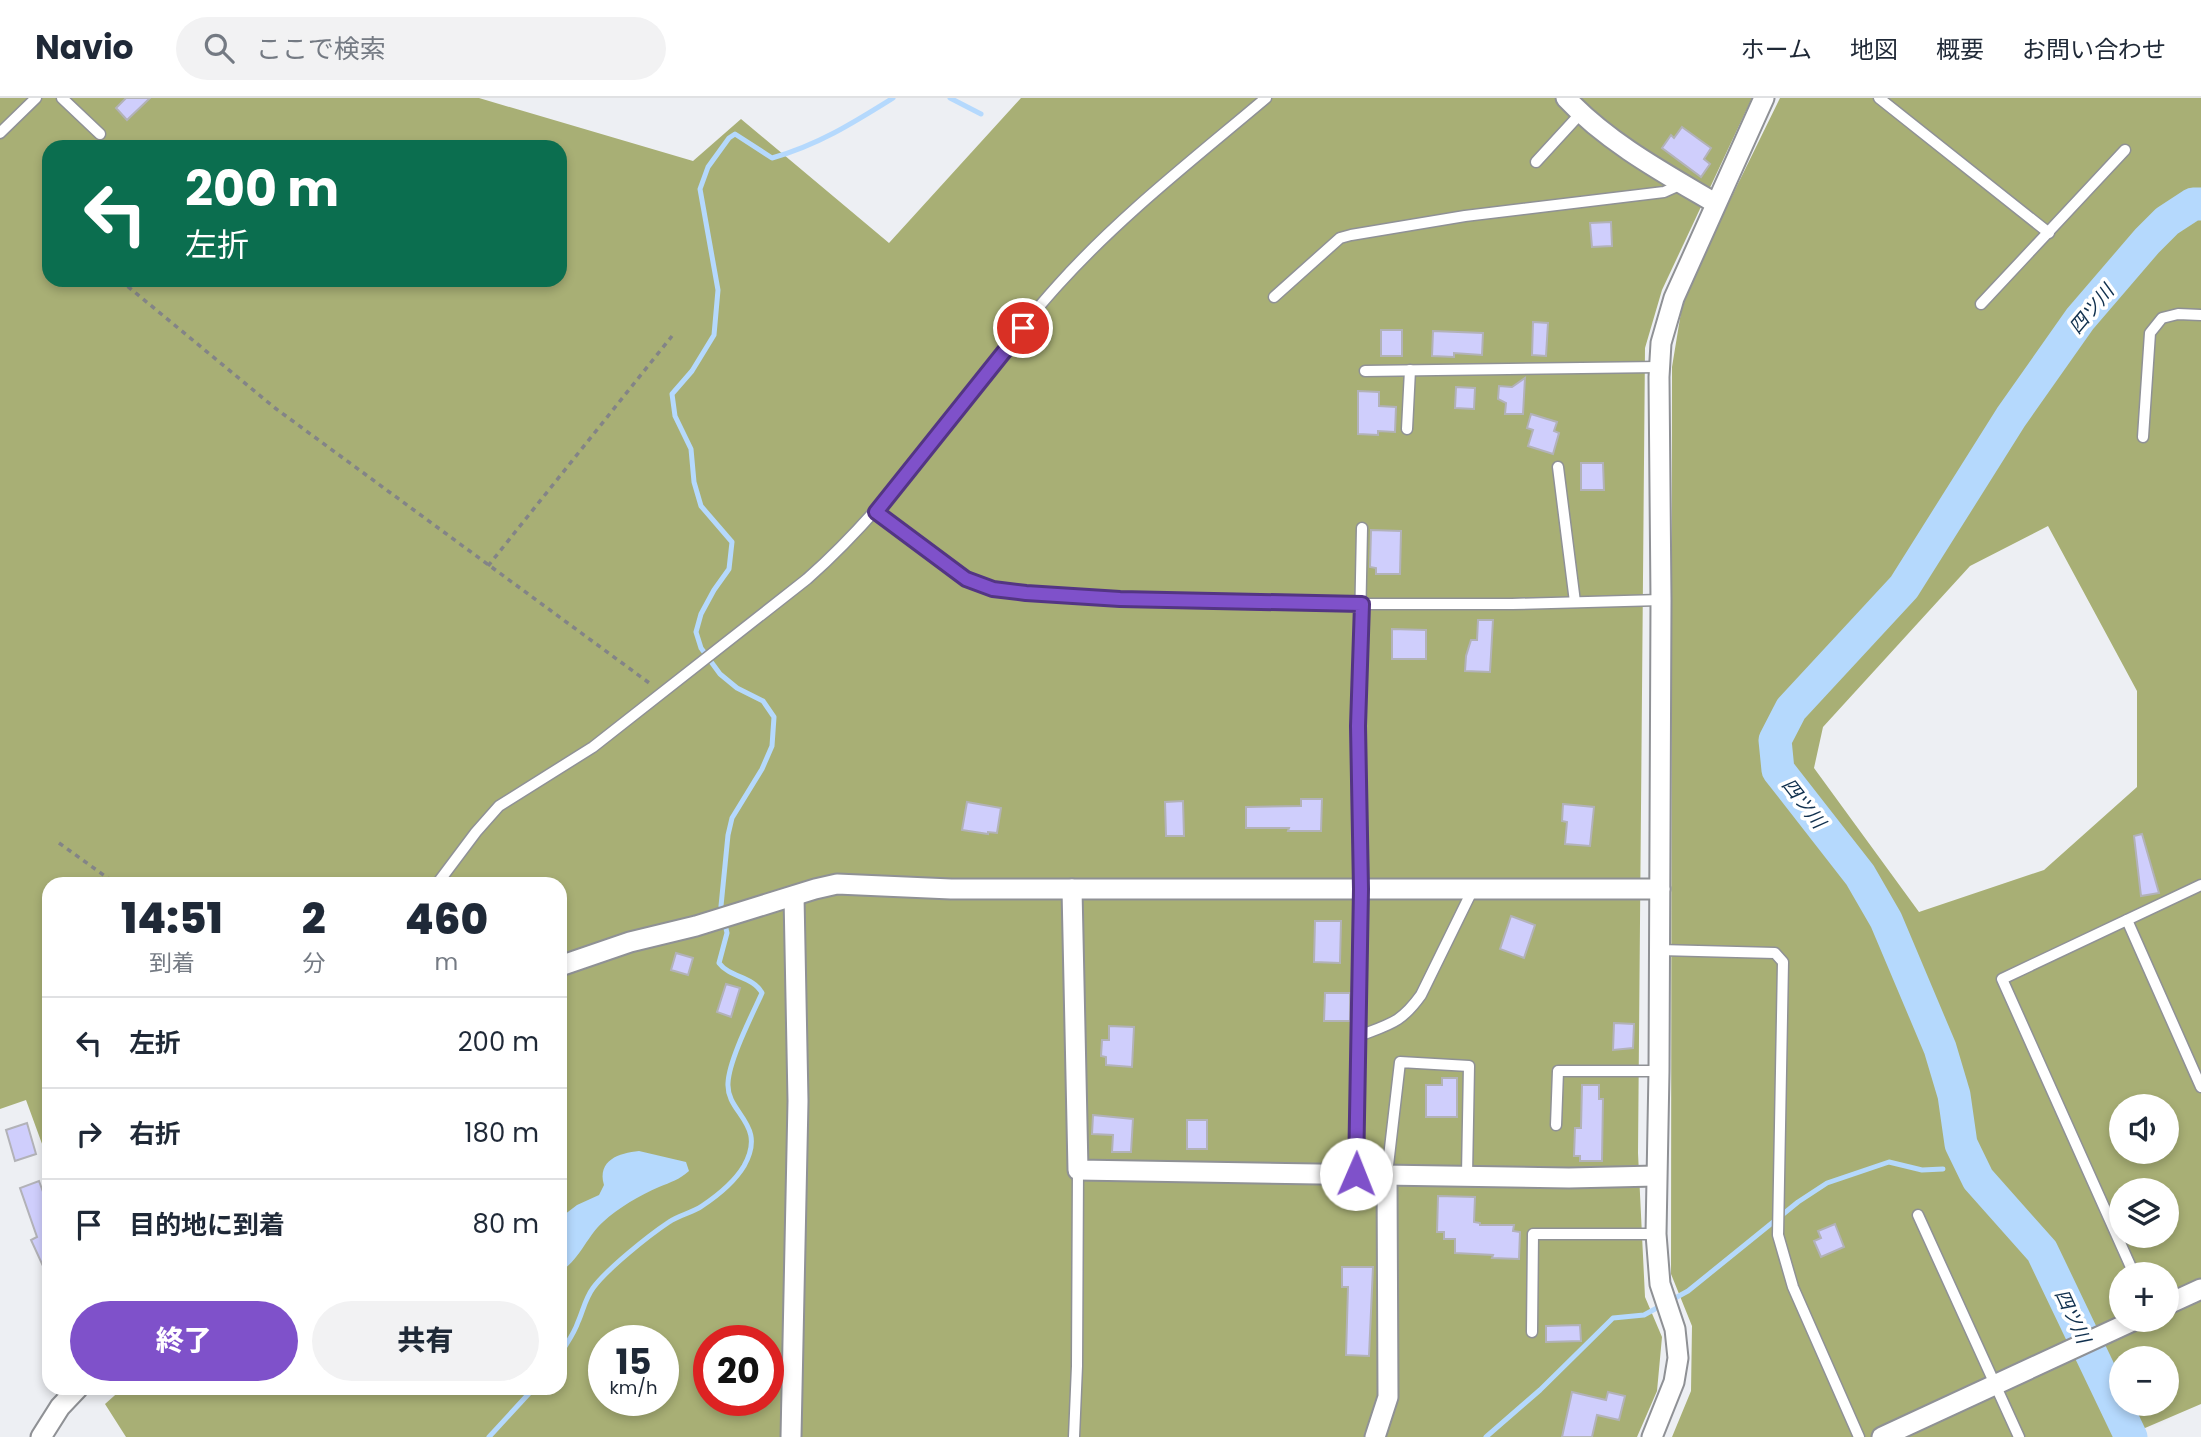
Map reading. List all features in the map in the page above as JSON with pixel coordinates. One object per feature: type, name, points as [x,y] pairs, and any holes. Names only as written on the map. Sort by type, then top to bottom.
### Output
[{"type":"street","points":[[1651,1437],[1674,1382],[1678,1358],[1675,1329],[1660,1284],[1656,1234],[1660,950],[1661,343],[1674,298],[1764,98]]},
{"type":"street","points":[[1571,102],[1639,156],[1715,203]]},
{"type":"street","points":[[567,964],[630,942],[696,926],[837,884],[951,890],[1660,889]]},
{"type":"street","points":[[1072,889],[1078,1170],[1569,1178],[1656,1176]]},
{"type":"street","points":[[791,1437],[798,1101],[794,896]]},
{"type":"street","points":[[1375,1437],[1388,1396],[1387,1174]]},
{"type":"street","points":[[2179,1299],[2201,1289]]},
{"type":"street","points":[[1882,1437],[2109,1331]]},
{"type":"street","points":[[41,1437],[60,1407],[71,1395]]},
{"type":"lane","points":[[0,133],[36,98]]},
{"type":"lane","points":[[62,98],[100,134]]},
{"type":"lane","points":[[442,877],[499,806],[593,747],[807,579],[841,549],[876,512],[1056,287],[1129,214],[1266,98]]},
{"type":"lane","points":[[1879,98],[2049,233]]},
{"type":"lane","points":[[1536,162],[1571,102]]},
{"type":"lane","points":[[1981,304],[2125,150]]},
{"type":"lane","points":[[1274,297],[1340,238],[1351,234],[1465,216],[1664,192],[1682,184]]},
{"type":"lane","points":[[2143,437],[2150,332],[2162,318],[2178,314],[2201,315]]},
{"type":"lane","points":[[1365,371],[1659,367]]},
{"type":"lane","points":[[1407,429],[1409,370]]},
{"type":"lane","points":[[1558,467],[1576,603]]},
{"type":"lane","points":[[876,512],[966,579],[993,589],[1026,593],[1120,599],[1362,604],[1661,600]]},
{"type":"lane","points":[[1356,1174],[1361,889],[1358,726],[1362,528]]},
{"type":"lane","points":[[2129,1262],[2002,979],[2201,885]]},
{"type":"lane","points":[[1359,1035],[1398,1021],[1410,1010],[1421,995],[1473,889]]},
{"type":"lane","points":[[2127,920],[2201,1087]]},
{"type":"lane","points":[[1660,950],[1775,953],[1783,962],[1778,1235],[1793,1287],[1860,1437]]},
{"type":"lane","points":[[1387,1174],[1400,1062],[1469,1066],[1467,1175]]},
{"type":"lane","points":[[1556,1125],[1558,1070],[1659,1071]]},
{"type":"lane","points":[[1074,1437],[1078,1170]]},
{"type":"lane","points":[[1918,1215],[2019,1437]]},
{"type":"lane","points":[[1532,1332],[1533,1234],[1656,1234]]},
{"type":"path","points":[[128,287],[275,408],[662,692]]},
{"type":"path","points":[[488,566],[672,336]]},
{"type":"path","points":[[60,843],[106,877]]},
{"type":"green space","points":[[0,98],[479,98],[693,161],[741,119],[889,243],[1021,98],[1752,98],[1662,290],[1645,348],[1638,1153],[1645,1297],[1662,1337],[1657,1391],[1637,1437],[126,1437],[105,1404],[115,1395],[567,1395],[567,877],[42,877],[42,1144],[26,1100],[0,1109]]},
{"type":"green space","points":[[1780,98],[2201,98],[2201,1404],[2179,1413],[2179,1346],[2109,1346],[2109,1416],[2173,1416],[2124,1437],[1672,1437],[1691,1391],[1692,1326],[1671,1274],[1672,367],[1684,294]],"holes":[[[2048,526],[2137,691],[2137,787],[2044,870],[1919,912],[1814,768],[1823,727],[1970,566]]]},
{"type":"water","points":[[639,1151],[686,1162],[689,1171],[615,1212],[597,1228],[567,1266],[567,1213],[599,1195],[604,1185],[604,1169],[607,1164],[611,1159]]},
{"type":"building","points":[[126,98],[150,98],[127,120],[116,108]]},
{"type":"building","points":[[1682,127],[1711,148],[1704,159],[1710,164],[1701,177],[1662,148],[1671,135],[1674,138]]},
{"type":"building","points":[[1611,222],[1612,246],[1592,247],[1590,223]]},
{"type":"building","points":[[1533,322],[1548,323],[1546,356],[1532,355]]},
{"type":"building","points":[[1381,330],[1402,330],[1402,356],[1381,356]]},
{"type":"building","points":[[1433,331],[1483,333],[1482,355],[1454,353],[1454,357],[1432,356]]},
{"type":"building","points":[[1525,378],[1523,414],[1505,414],[1506,403],[1498,399],[1499,386],[1512,387]]},
{"type":"building","points":[[1456,387],[1475,388],[1474,409],[1455,408]]},
{"type":"building","points":[[1358,391],[1379,392],[1379,406],[1396,407],[1395,432],[1358,434]]},
{"type":"building","points":[[1531,414],[1557,422],[1554,431],[1559,433],[1553,454],[1528,446],[1533,430],[1527,428]]},
{"type":"building","points":[[1581,463],[1603,463],[1604,490],[1581,490]]},
{"type":"building","points":[[1371,530],[1401,531],[1400,574],[1376,574],[1376,568],[1370,567]]},
{"type":"building","points":[[1478,620],[1493,620],[1490,672],[1465,671],[1471,640],[1477,640]]},
{"type":"building","points":[[1392,629],[1426,630],[1426,659],[1392,659]]},
{"type":"building","points":[[1301,799],[1322,799],[1321,831],[1246,828],[1246,807],[1301,806]]},
{"type":"building","points":[[1183,801],[1184,836],[1166,836],[1165,802]]},
{"type":"building","points":[[967,802],[1001,808],[997,833],[962,830]]},
{"type":"building","points":[[1563,804],[1594,807],[1590,846],[1565,844],[1567,822],[1562,821]]},
{"type":"building","points":[[2142,834],[2159,893],[2141,896],[2134,836]]},
{"type":"building","points":[[1511,916],[1535,925],[1524,958],[1500,949]]},
{"type":"building","points":[[1315,921],[1341,921],[1340,963],[1314,962]]},
{"type":"building","points":[[676,953],[693,958],[688,975],[671,970]]},
{"type":"building","points":[[726,984],[740,988],[731,1017],[717,1012]]},
{"type":"building","points":[[1325,993],[1350,993],[1350,1021],[1324,1021]]},
{"type":"building","points":[[1614,1023],[1634,1024],[1633,1048],[1613,1050]]},
{"type":"building","points":[[1109,1026],[1134,1027],[1132,1067],[1106,1065],[1106,1057],[1101,1056],[1102,1040],[1109,1040]]},
{"type":"building","points":[[1442,1078],[1457,1078],[1457,1117],[1426,1117],[1426,1085],[1442,1085]]},
{"type":"building","points":[[1582,1085],[1599,1085],[1599,1099],[1603,1099],[1602,1161],[1580,1161],[1580,1156],[1574,1156],[1575,1128],[1581,1128]]},
{"type":"building","points":[[1093,1115],[1133,1119],[1131,1152],[1112,1152],[1113,1135],[1092,1134]]},
{"type":"building","points":[[1187,1120],[1207,1120],[1207,1149],[1187,1149]]},
{"type":"building","points":[[27,1123],[36,1154],[15,1161],[6,1130]]},
{"type":"building","points":[[39,1181],[42,1189],[42,1264],[31,1240],[37,1237],[20,1188]]},
{"type":"building","points":[[1438,1196],[1475,1197],[1474,1222],[1480,1225],[1514,1225],[1513,1231],[1520,1232],[1519,1259],[1455,1253],[1455,1239],[1444,1239],[1444,1232],[1437,1232]]},
{"type":"building","points":[[1835,1224],[1844,1247],[1821,1257],[1814,1241],[1821,1238],[1818,1231]]},
{"type":"building","points":[[1342,1267],[1373,1267],[1369,1356],[1346,1355],[1348,1287],[1342,1287]]},
{"type":"building","points":[[1580,1325],[1581,1341],[1546,1342],[1546,1326]]},
{"type":"building","points":[[1572,1392],[1606,1400],[1608,1392],[1625,1396],[1619,1420],[1597,1415],[1592,1437],[1562,1437]]},
{"type":"waterway","points":[[567,1343],[588,1296],[599,1280],[660,1228],[720,1193],[740,1172],[750,1151],[749,1129],[733,1103],[728,1083],[737,1050],[762,993],[753,983],[729,972],[719,963],[727,933],[721,906],[732,818],[762,769],[772,746],[774,717],[763,701],[737,688],[720,674],[701,648],[696,632],[701,614],[729,569],[732,542],[701,506],[694,482],[691,449],[675,416],[672,394],[692,371],[714,335],[718,290],[700,189],[708,167],[729,138],[735,134],[772,158],[820,140],[893,98]]},
{"type":"waterway","points":[[950,98],[981,114]]},
{"type":"waterway","name":"四ツ川","points":[[2131,1437],[2042,1251],[1978,1179],[1961,1144],[1954,1095],[1940,1048],[1886,920],[1860,875],[1778,770],[1775,740],[1791,709],[1904,587],[2011,417],[2080,319],[2167,221],[2193,204],[2201,204]]},
{"type":"waterway","points":[[1486,1437],[1540,1390],[1613,1318],[1644,1315],[1688,1291],[1798,1202],[1827,1183],[1889,1162],[1922,1170],[1943,1169]]},
{"type":"waterway","points":[[489,1437],[528,1395]]},
{"type":"route","points":[[1023,328],[876,512],[966,579],[993,589],[1120,599],[1362,604],[1358,726],[1361,889],[1356,1174]]}]
